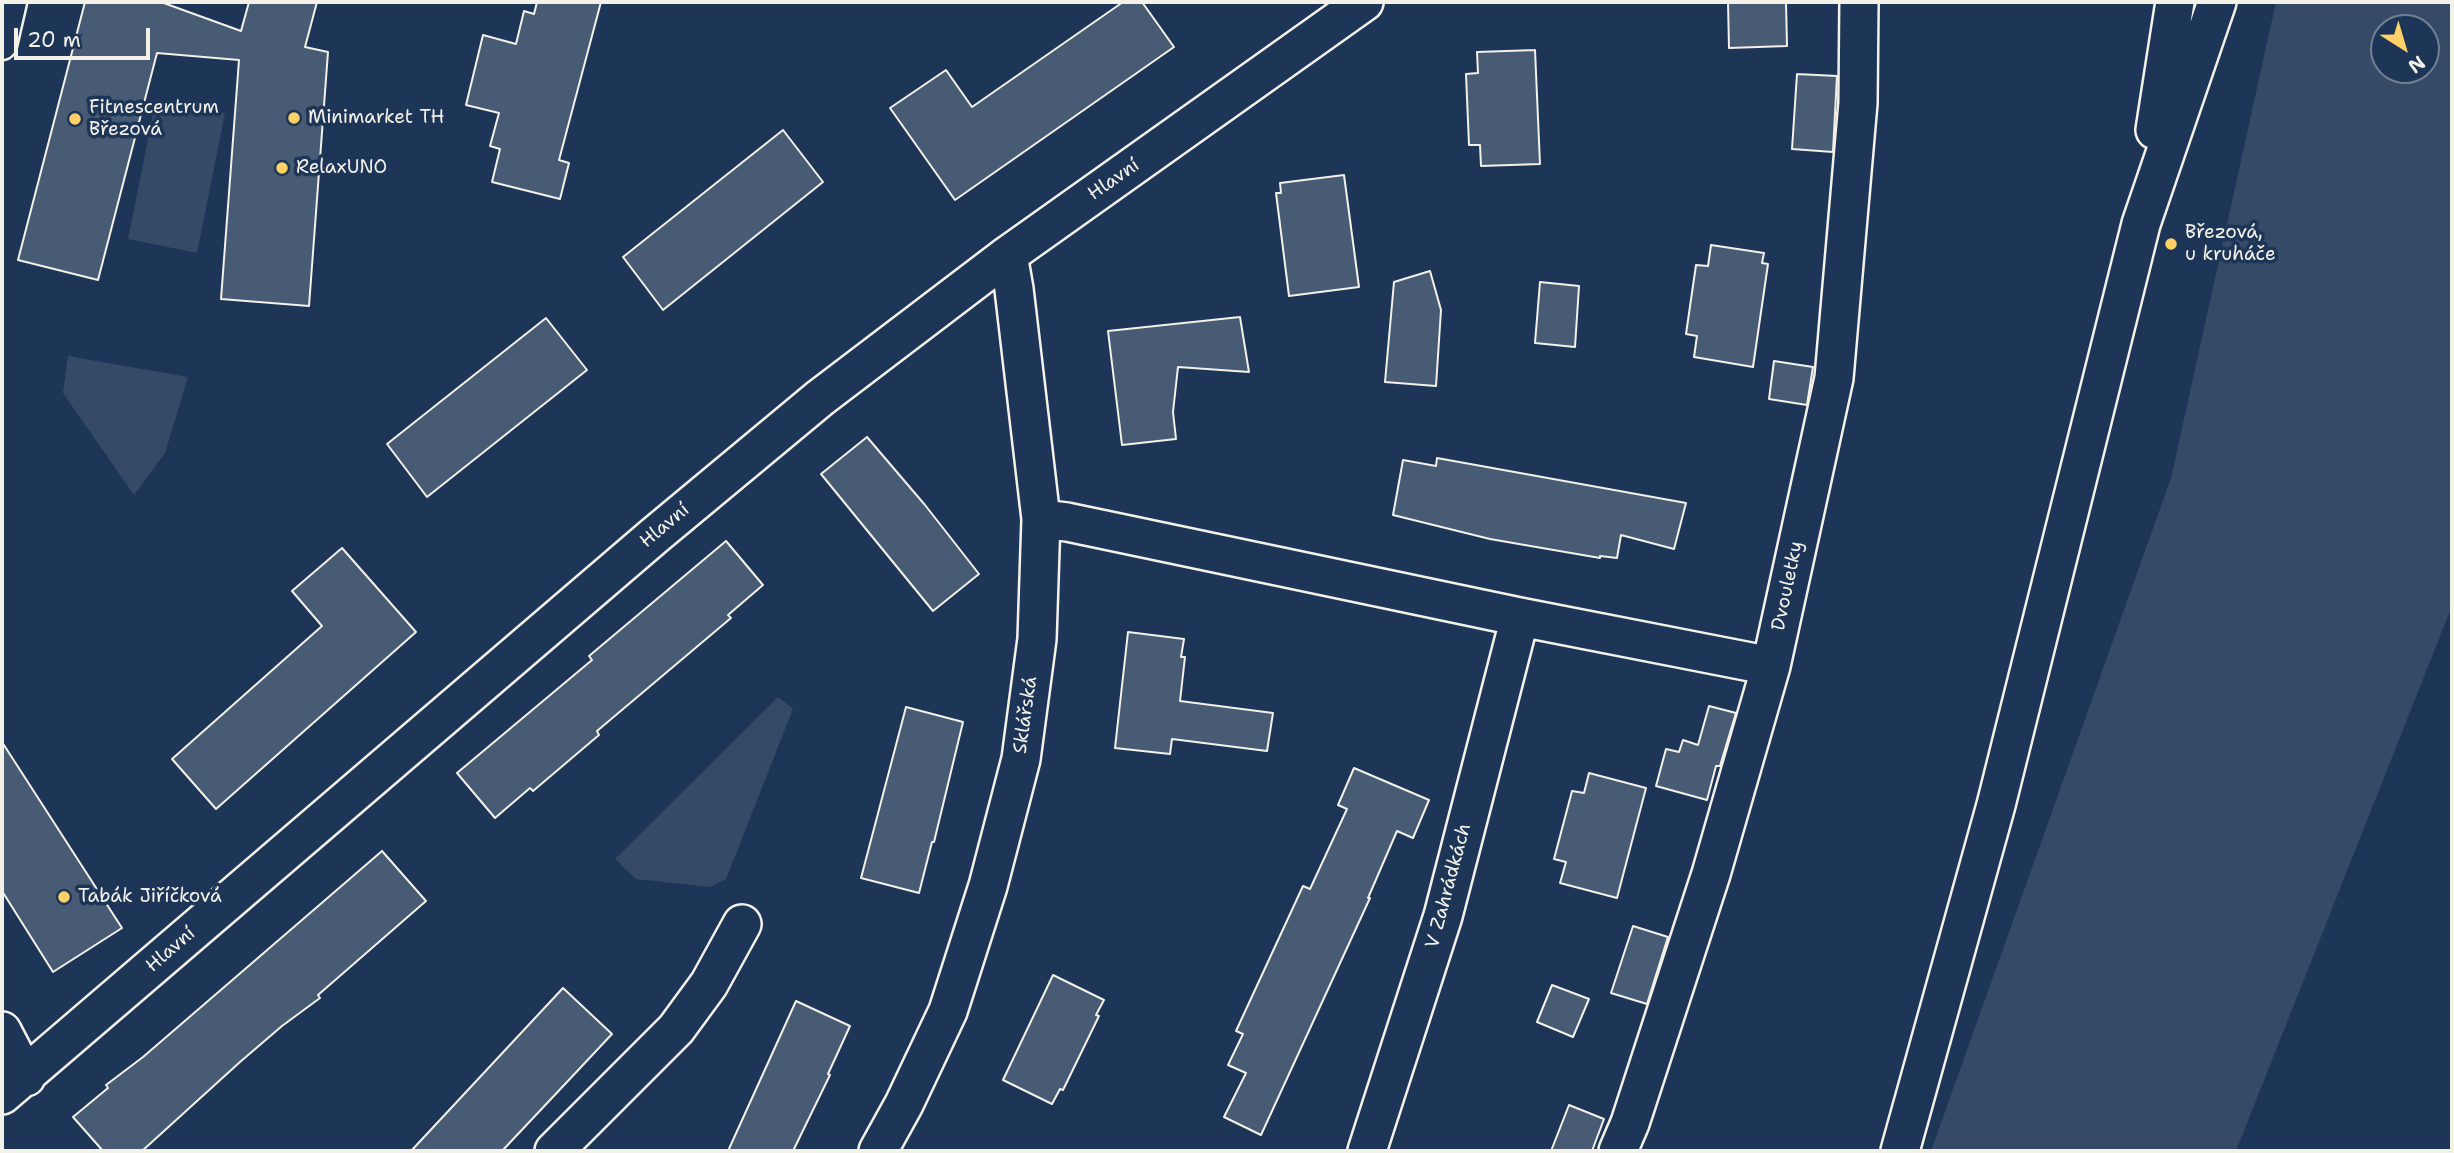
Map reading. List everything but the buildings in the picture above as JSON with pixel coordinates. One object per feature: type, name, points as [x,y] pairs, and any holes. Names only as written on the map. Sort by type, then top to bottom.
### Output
[{"type":"street","points":[[2,45],[12,2]]},
{"type":"street","name":"Hlavní","points":[[14,1086],[713,486],[820,398],[1008,255],[1364,2]]},
{"type":"street","name":"Dvouletky","points":[[1618,1151],[1630,1123],[1712,874],[1771,666],[1834,377],[1858,103],[1859,2]]},
{"type":"street","points":[[2141,224],[2175,2]]},
{"type":"street","points":[[1900,1151],[1996,805],[2141,224],[2217,2]]},
{"type":"street","name":"Sklářská","points":[[878,1151],[904,1104],[948,1010],[988,886],[1021,759],[1037,639],[1041,519],[1008,255]]},
{"type":"street","points":[[1041,519],[1067,522],[1520,617],[1771,666]]},
{"type":"street","name":"V Zahrádkách","points":[[1367,1151],[1443,916],[1520,617]]},
{"type":"street","points":[[554,1151],[676,1029],[709,984],[742,924]]},
{"type":"street","points":[[2,1031],[14,1086]]},
{"type":"shaded area","points":[[2276,2],[2452,2],[2452,606],[2236,1151],[1931,1151],[2171,478]]},
{"type":"shaded area","points":[[156,99],[225,113],[197,253],[128,239]]},
{"type":"shaded area","points":[[68,356],[188,377],[165,453],[134,495],[63,393]]},
{"type":"shaded area","points":[[778,697],[793,709],[726,879],[710,887],[636,879],[615,859]]},
{"type":"place","name":"Minimarket TH","points":[[294,118]]},
{"type":"place","name":"Fitnescentrum Březová","points":[[75,119]]},
{"type":"place","name":"RelaxUNO","points":[[282,168]]},
{"type":"place","name":"Březová, u kruháče","points":[[2171,244]]},
{"type":"place","name":"Tabák Jiříčková","points":[[64,897]]}]
